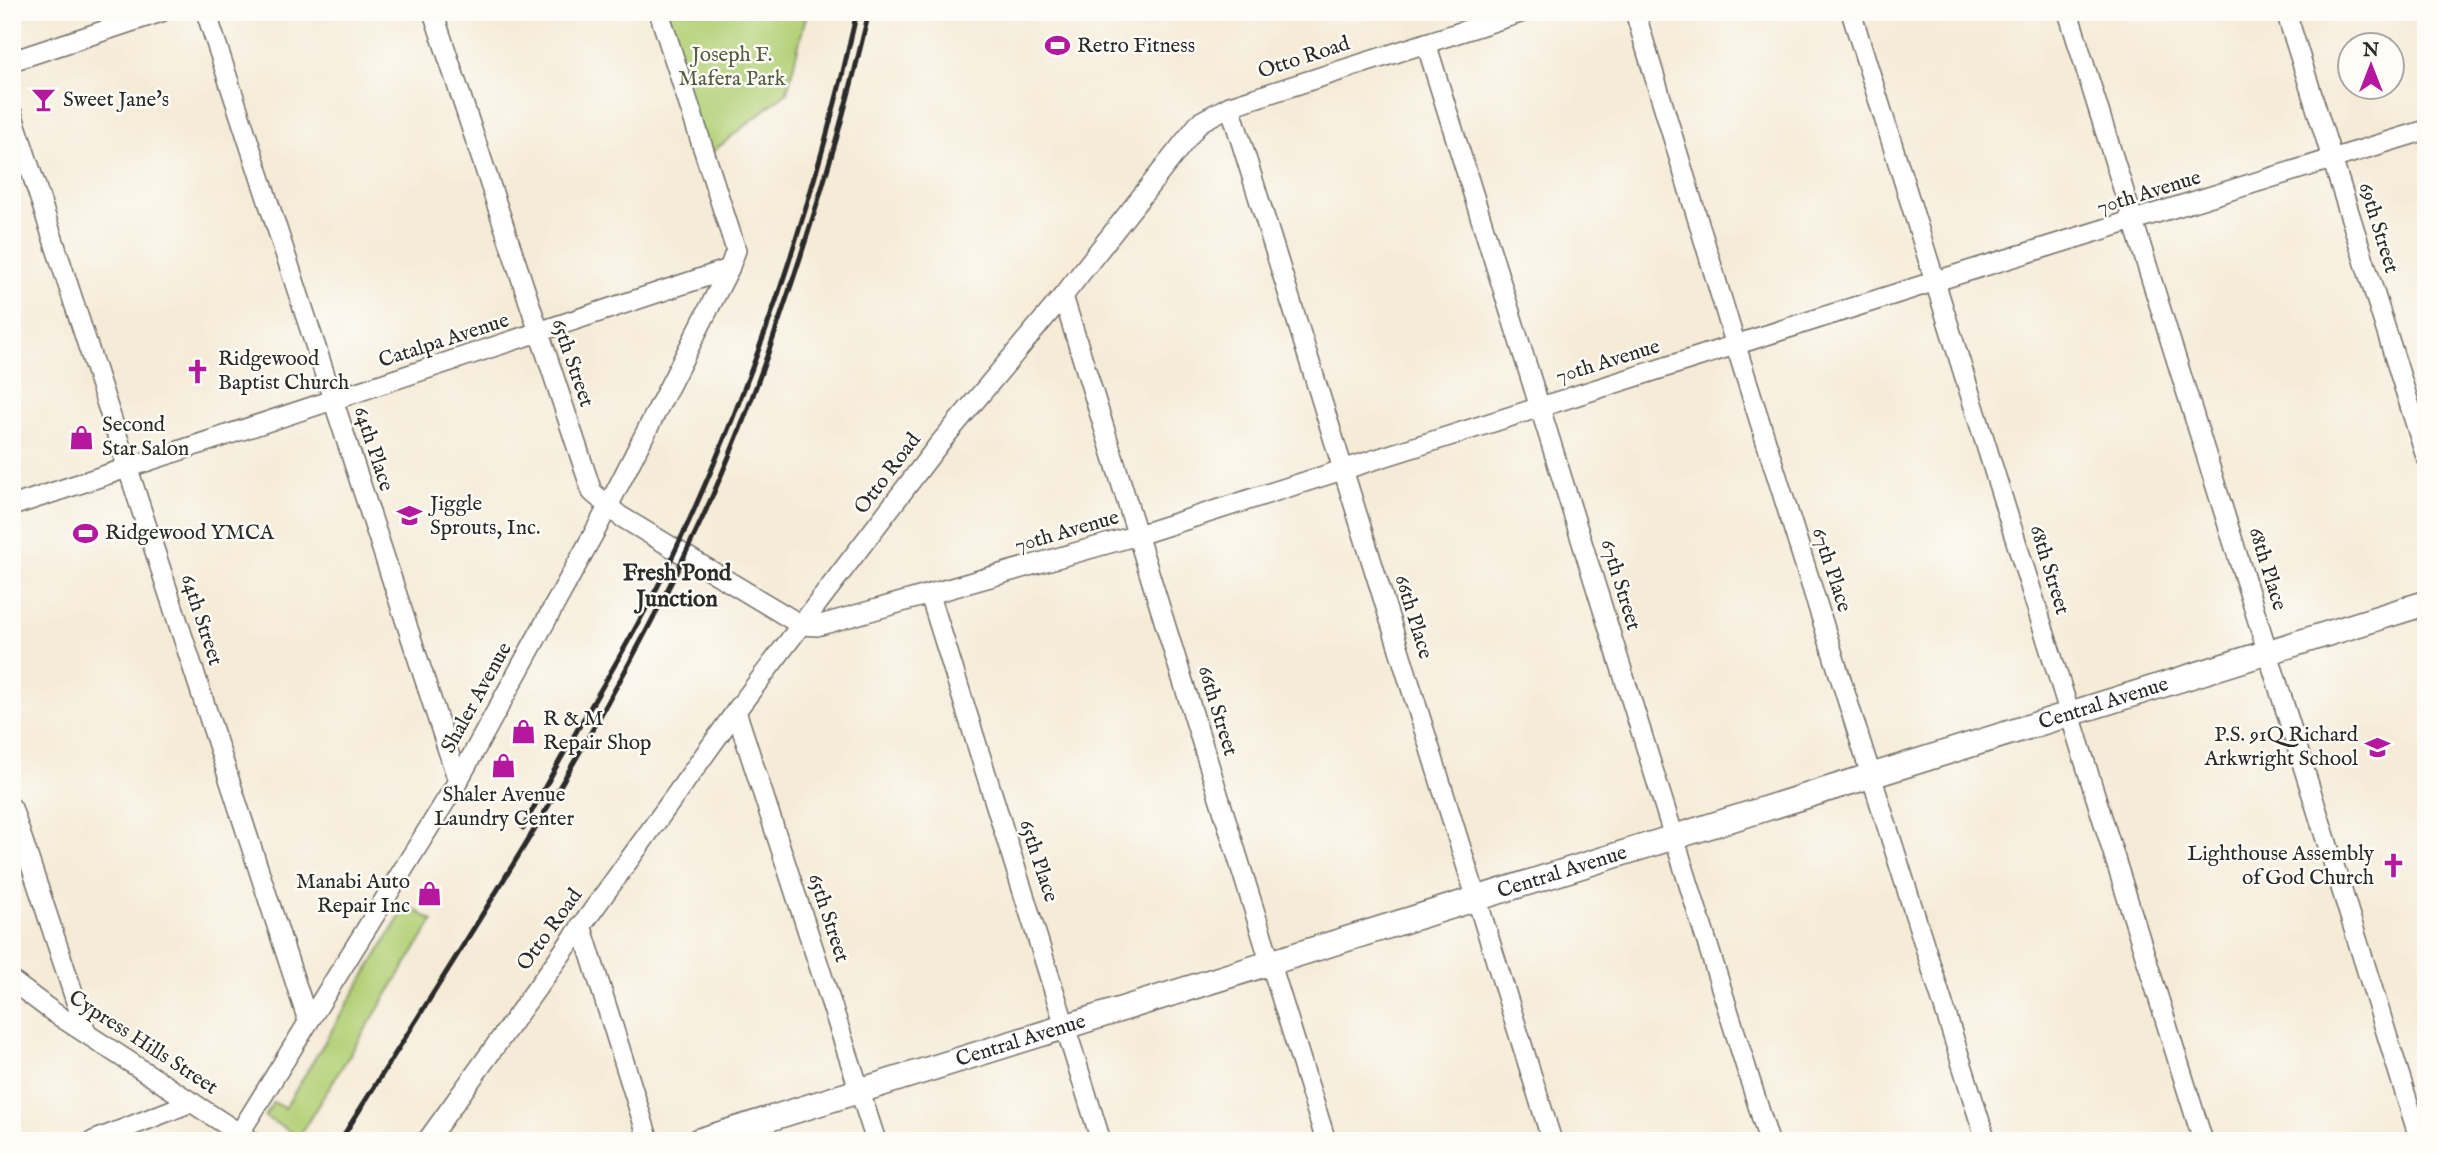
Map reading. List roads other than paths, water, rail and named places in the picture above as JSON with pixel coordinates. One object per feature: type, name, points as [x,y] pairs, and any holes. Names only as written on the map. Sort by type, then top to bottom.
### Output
[{"type":"main road","name":"Central Avenue","points":[[698,1141],[2426,603]]},
{"type":"street","points":[[12,61],[161,12]]},
{"type":"street","name":"64th Place","points":[[206,12],[458,781]]},
{"type":"street","name":"65th Street","points":[[433,12],[592,492],[620,516],[801,625]]},
{"type":"street","points":[[659,12],[737,250],[729,269]]},
{"type":"street","name":"Otto Road","points":[[427,1141],[736,711],[801,625],[939,444],[1063,296],[1200,122],[1230,106],[1523,12]]},
{"type":"street","name":"67th Place","points":[[1635,12],[1986,1141]]},
{"type":"street","name":"68th Street","points":[[1851,12],[2203,1141]]},
{"type":"street","name":"68th Place","points":[[2068,12],[2420,1141]]},
{"type":"street","name":"69th Street","points":[[2286,12],[2426,457]]},
{"type":"street","name":"67th Street","points":[[1426,43],[1769,1141]]},
{"type":"street","name":"66th Place","points":[[1230,106],[1552,1141]]},
{"type":"street","name":"64th Street","points":[[12,113],[308,1021]]},
{"type":"street","name":"70th Avenue","points":[[801,625],[817,626],[1138,535],[1936,281],[2426,130]]},
{"type":"street","name":"Catalpa Avenue","points":[[12,506],[729,269]]},
{"type":"street","name":"Shaler Avenue","points":[[245,1137],[308,1021],[458,781],[608,507],[729,269]]},
{"type":"street","name":"66th Street","points":[[1063,296],[1326,1141]]},
{"type":"street","name":"65th Place","points":[[930,595],[1101,1141]]},
{"type":"street","name":"65th Street","points":[[736,711],[876,1141]]},
{"type":"street","points":[[12,808],[86,1032]]},
{"type":"street","points":[[581,925],[649,1141]]},
{"type":"street","name":"Cypress Hills Street","points":[[12,981],[53,1012],[245,1137]]},
{"type":"street","points":[[93,1141],[192,1102]]},
{"type":"railway","points":[[523,828],[650,601],[698,502],[726,434],[778,296],[801,225],[857,12]]},
{"type":"railway","points":[[340,1141],[576,759],[620,681],[701,521],[746,413],[797,267],[841,122],[869,12]]},
{"type":"place","name":"Retro Fitness","points":[[1057,46]]},
{"type":"place","name":"Sweet Jane's","points":[[43,100]]},
{"type":"place","name":"Ridgewood Baptist Church","points":[[198,371]]},
{"type":"place","name":"Second Star Salon","points":[[82,437]]},
{"type":"place","name":"Jiggle Sprouts, Inc.","points":[[410,516]]},
{"type":"place","name":"Ridgewood YMCA","points":[[85,533]]},
{"type":"place","name":"R & M Repair Shop","points":[[523,731]]},
{"type":"place","name":"P.S. 91Q Richard Arkwright School","points":[[2378,747]]},
{"type":"place","name":"Shaler Avenue Laundry Center","points":[[504,766]]},
{"type":"place","name":"Lighthouse Assembly of God Church","points":[[2394,866]]},
{"type":"place","name":"Manabi Auto Repair Inc","points":[[430,894]]},
{"type":"district","name":"Fresh Pond Junction","points":[[677,586]]},
{"type":"park label","name":"Joseph F. Mafera Park","points":[[732,67]]}]
